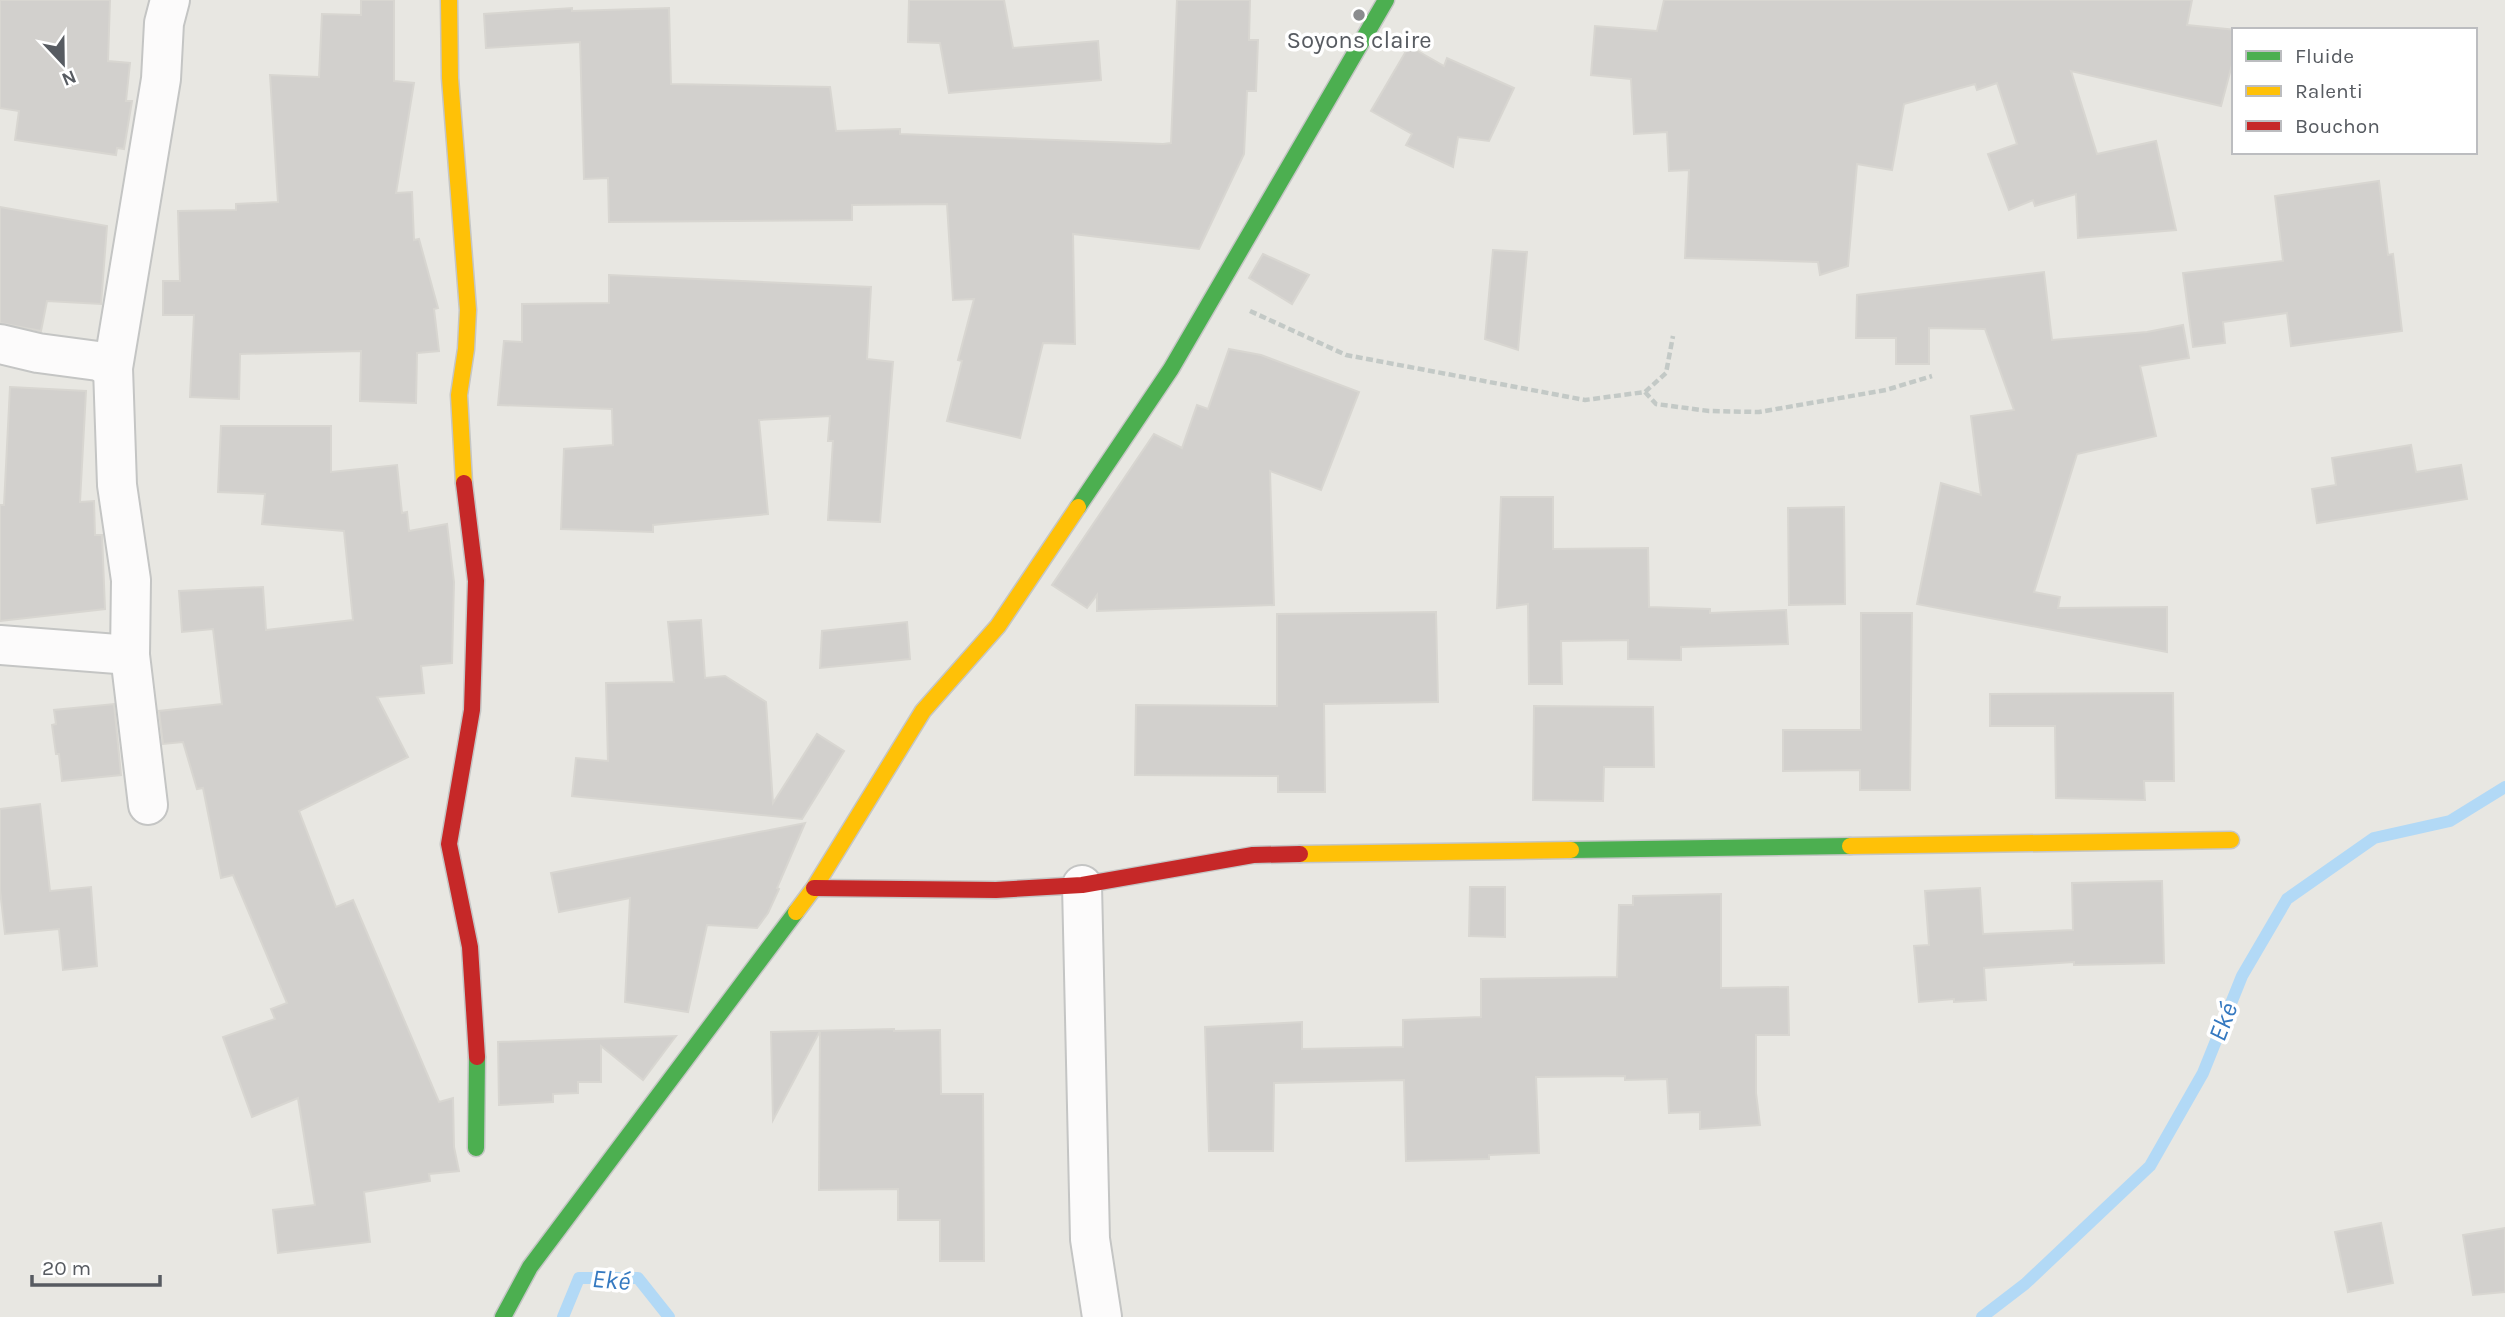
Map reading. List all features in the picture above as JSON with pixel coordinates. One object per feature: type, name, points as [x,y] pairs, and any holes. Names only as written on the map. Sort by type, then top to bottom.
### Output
[{"type":"street","points":[[148,805],[130,655],[131,580],[117,485],[113,368],[161,79],[164,23],[170,0]]},
{"type":"street","points":[[449,0],[450,78],[468,310],[466,349],[459,395],[462,463],[476,580],[472,710],[449,844],[471,947],[478,1077],[475,1148]]},
{"type":"street","points":[[503,1317],[530,1267],[814,888],[923,711],[998,626],[1171,369],[1386,0]]},
{"type":"street","points":[[0,344],[38,353],[98,361],[113,368]]},
{"type":"street","points":[[0,645],[130,655]]},
{"type":"street","points":[[814,888],[996,890],[1082,886],[1253,855],[2231,840]]},
{"type":"street","points":[[1082,886],[1090,1239],[1102,1317]]},
{"type":"path","points":[[1214,295],[1346,355],[1585,400],[1645,392],[1666,373],[1672,336]]},
{"type":"path","points":[[1645,392],[1656,404],[1709,411],[1759,412],[1886,390],[1932,376]]},
{"type":"building","points":[[0,0],[110,0],[108,61],[130,63],[126,101],[132,101],[124,149],[117,148],[116,155],[15,140],[19,111],[0,108]]},
{"type":"building","points":[[361,0],[394,0],[394,81],[414,83],[396,193],[412,192],[414,240],[419,239],[438,308],[434,309],[439,351],[417,353],[416,403],[360,401],[361,351],[240,354],[239,399],[190,397],[194,315],[163,315],[163,281],[180,281],[178,211],[236,210],[236,204],[278,202],[270,75],[319,77],[322,14],[361,15]]},
{"type":"building","points":[[909,0],[1004,0],[1013,48],[1098,41],[1101,80],[949,93],[940,43],[908,42]]},
{"type":"building","points":[[1177,0],[1250,0],[1249,40],[1258,40],[1256,91],[1247,91],[1244,154],[1199,249],[1073,234],[1075,344],[1043,343],[1020,438],[947,421],[962,361],[958,360],[974,299],[953,300],[947,204],[852,205],[852,220],[609,222],[608,178],[584,179],[580,42],[486,48],[484,14],[572,8],[572,11],[669,8],[671,84],[830,87],[836,131],[900,129],[900,134],[1163,144],[1171,143]]},
{"type":"building","points":[[1664,0],[2192,0],[2187,25],[2232,30],[2232,65],[2221,106],[2071,71],[2097,154],[2156,141],[2176,230],[2078,238],[2076,194],[2035,206],[2033,200],[2009,210],[1988,154],[2017,144],[1997,83],[1977,90],[1975,84],[1904,104],[1892,170],[1857,164],[1848,266],[1820,275],[1818,262],[1685,258],[1689,170],[1669,171],[1667,132],[1634,134],[1631,79],[1591,75],[1595,26],[1657,31]]},
{"type":"building","points":[[1409,46],[1444,66],[1447,58],[1514,88],[1489,141],[1458,137],[1453,167],[1406,145],[1412,134],[1371,111]]},
{"type":"building","points":[[2379,181],[2388,255],[2393,254],[2402,331],[2291,346],[2287,313],[2223,322],[2225,343],[2193,347],[2183,273],[2283,261],[2275,196]]},
{"type":"building","points":[[0,207],[107,226],[101,304],[47,301],[41,331],[0,323]]},
{"type":"building","points":[[1493,250],[1527,252],[1518,350],[1485,339]]},
{"type":"building","points":[[1263,254],[1309,275],[1292,304],[1249,278]]},
{"type":"building","points":[[2044,272],[2052,340],[2147,332],[2183,325],[2189,358],[2140,366],[2156,436],[2077,454],[2034,592],[2060,597],[2058,608],[2167,607],[2167,652],[1917,604],[1941,483],[1981,495],[1971,416],[2014,410],[1985,329],[1929,328],[1929,364],[1896,364],[1896,338],[1856,338],[1857,295]]},
{"type":"building","points":[[609,275],[871,287],[867,359],[893,362],[880,522],[828,520],[833,441],[828,441],[830,416],[759,420],[768,514],[653,525],[653,532],[561,529],[564,449],[613,445],[612,409],[498,405],[504,341],[522,342],[522,304],[609,303]]},
{"type":"building","points":[[1229,349],[1261,355],[1359,392],[1321,490],[1270,471],[1274,605],[1097,611],[1097,595],[1087,608],[1052,585],[1154,434],[1182,448],[1197,405],[1208,409]]},
{"type":"building","points":[[10,387],[86,391],[80,502],[94,501],[95,535],[102,535],[105,609],[0,621],[0,505],[4,505]]},
{"type":"building","points":[[221,426],[331,426],[331,472],[397,465],[402,513],[407,512],[409,531],[447,524],[454,582],[452,663],[421,666],[424,693],[377,697],[408,757],[299,811],[336,907],[353,900],[439,1102],[453,1098],[454,1147],[459,1171],[429,1174],[430,1181],[364,1192],[370,1242],[278,1253],[273,1210],[315,1205],[298,1098],[252,1117],[223,1037],[275,1019],[271,1009],[287,1003],[233,875],[221,878],[203,788],[197,789],[183,742],[163,744],[159,711],[222,704],[213,629],[182,632],[179,591],[263,587],[266,630],[353,620],[344,531],[262,524],[265,494],[218,492]]},
{"type":"building","points":[[2411,445],[2416,472],[2461,465],[2467,499],[2317,523],[2312,489],[2336,485],[2332,458]]},
{"type":"building","points":[[1501,497],[1553,497],[1553,549],[1648,548],[1649,607],[1710,609],[1710,613],[1786,610],[1788,644],[1681,647],[1681,660],[1628,659],[1628,640],[1561,641],[1562,684],[1529,684],[1528,604],[1497,608]]},
{"type":"building","points":[[1844,507],[1845,604],[1789,605],[1788,508]]},
{"type":"building","points":[[1436,612],[1438,702],[1324,704],[1325,792],[1278,792],[1278,776],[1135,775],[1136,705],[1277,706],[1277,614]]},
{"type":"building","points":[[1861,613],[1912,613],[1910,790],[1860,790],[1860,770],[1783,771],[1783,730],[1861,730]]},
{"type":"building","points":[[701,620],[705,678],[725,676],[766,702],[773,803],[817,734],[844,751],[802,819],[572,796],[576,758],[608,761],[606,683],[674,682],[668,622]]},
{"type":"building","points":[[907,622],[910,659],[820,668],[822,631]]},
{"type":"building","points":[[2173,693],[2174,781],[2144,781],[2145,800],[2056,798],[2055,726],[1990,726],[1990,694]]},
{"type":"building","points":[[114,704],[121,775],[62,781],[52,725],[56,724],[54,710]]},
{"type":"building","points":[[1534,706],[1653,707],[1654,767],[1604,767],[1603,801],[1533,800]]},
{"type":"building","points":[[40,804],[50,891],[91,887],[97,966],[63,970],[59,929],[5,934],[0,890],[0,809]]},
{"type":"building","points":[[805,823],[777,888],[779,889],[768,913],[757,928],[707,925],[688,1012],[625,1002],[630,898],[559,912],[551,873]]},
{"type":"building","points":[[2162,881],[2164,963],[2074,965],[2074,962],[1984,968],[1986,1000],[1919,1002],[1914,946],[1929,945],[1925,891],[1980,888],[1983,934],[2073,930],[2072,883]]},
{"type":"building","points":[[1470,887],[1505,887],[1505,937],[1469,936]]},
{"type":"building","points":[[1721,894],[1721,988],[1788,987],[1789,1035],[1756,1035],[1756,1093],[1760,1125],[1700,1129],[1700,1112],[1669,1113],[1667,1079],[1625,1080],[1625,1076],[1536,1077],[1539,1153],[1489,1155],[1489,1159],[1406,1161],[1404,1080],[1274,1083],[1273,1151],[1209,1151],[1205,1027],[1302,1022],[1302,1049],[1403,1047],[1403,1020],[1481,1017],[1481,979],[1617,977],[1619,905],[1633,905],[1633,896]]},
{"type":"building","points":[[894,1029],[940,1030],[941,1094],[983,1094],[984,1261],[940,1261],[940,1220],[898,1220],[898,1189],[819,1190],[820,1031],[773,1120],[771,1032]]},
{"type":"building","points":[[676,1036],[643,1080],[601,1046],[601,1082],[578,1082],[578,1093],[553,1094],[553,1102],[499,1105],[498,1042]]},
{"type":"building","points":[[2381,1223],[2393,1283],[2348,1292],[2335,1232]]},
{"type":"building","points":[[2505,1228],[2505,1292],[2473,1295],[2463,1235]]},
{"type":"waterway","name":"Eké","points":[[1982,1317],[2025,1284],[2150,1166],[2203,1073],[2242,976],[2287,899],[2374,838],[2450,821],[2505,787]]},
{"type":"waterway","name":"Eké","points":[[563,1317],[579,1278],[638,1278],[669,1317]]},
{"type":"traffic: fast","points":[[1078,507],[1171,369],[1386,0]]},
{"type":"traffic: fast","points":[[1571,850],[1850,846]]},
{"type":"traffic: fast","points":[[503,1317],[530,1267],[796,912]]},
{"type":"traffic: fast","points":[[476,1148],[477,1057]]},
{"type":"traffic: slow","points":[[449,0],[450,78],[468,310],[466,349],[459,395],[464,483]]},
{"type":"traffic: slow","points":[[796,912],[814,888],[923,711],[998,626],[1078,507]]},
{"type":"traffic: slow","points":[[1850,846],[2231,840]]},
{"type":"traffic: slow","points":[[1300,854],[1571,850]]},
{"type":"traffic: jam","points":[[464,483],[476,581],[472,710],[449,844],[470,947],[477,1057]]},
{"type":"traffic: jam","points":[[814,888],[996,890],[1082,885],[1253,855],[1300,854]]},
{"type":"place","name":"Soyons claire","points":[[1359,15]]}]
